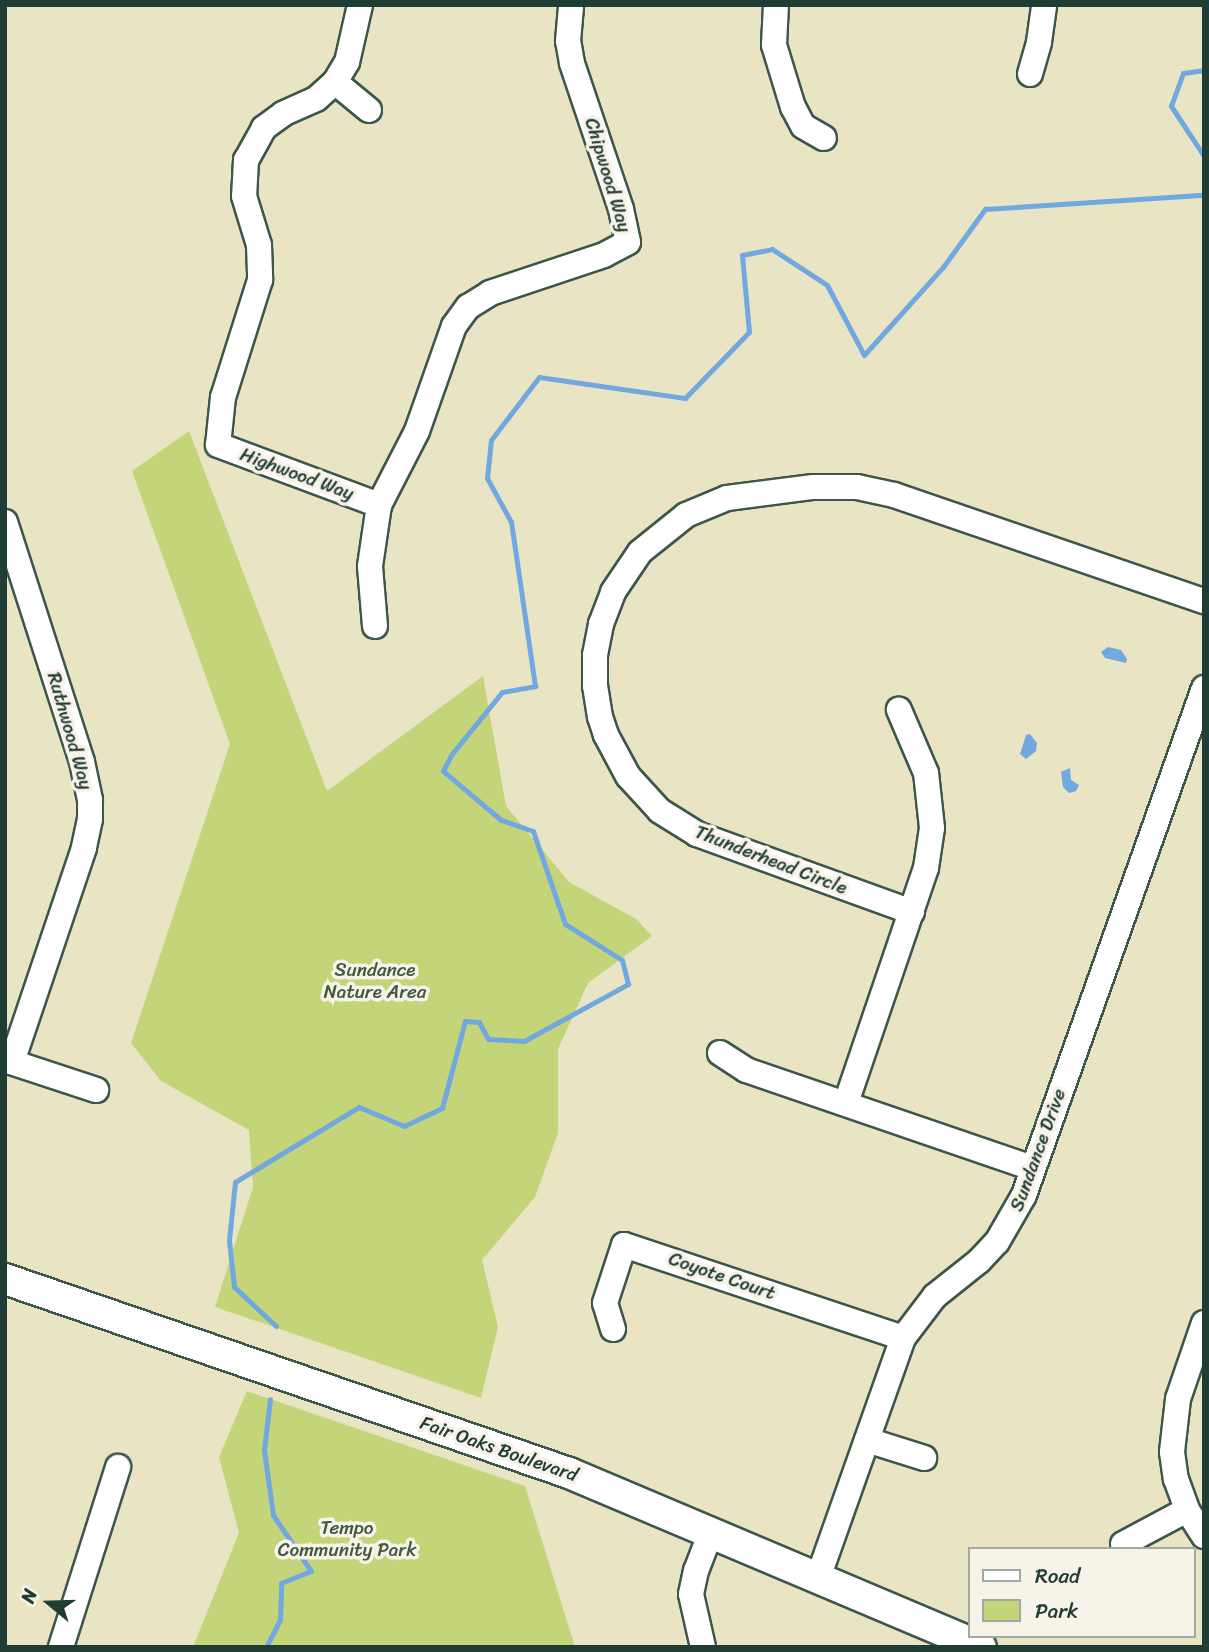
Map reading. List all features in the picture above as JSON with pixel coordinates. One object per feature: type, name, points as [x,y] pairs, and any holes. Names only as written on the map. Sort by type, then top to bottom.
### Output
[{"type":"main road","name":"Fair Oaks Boulevard","points":[[5,1279],[569,1473],[981,1647]]},
{"type":"street","name":"Highwood Way","points":[[360,5],[347,62],[335,82],[316,99],[271,122],[256,138],[246,160],[243,183],[259,245],[260,280],[223,397],[218,445],[379,505],[417,431],[454,326],[468,307],[490,293]]},
{"type":"street","name":"Chipwood Way","points":[[490,293],[604,255],[628,242],[621,209],[572,63],[568,41],[571,5]]},
{"type":"street","points":[[776,5],[774,45],[793,107],[803,126],[824,138]]},
{"type":"street","points":[[1030,74],[1039,42],[1044,5]]},
{"type":"street","points":[[335,82],[369,110]]},
{"type":"street","name":"Thunderhead Circle","points":[[912,912],[697,834],[660,811],[628,776],[606,735],[600,717],[595,686],[595,655],[601,624],[613,592],[640,552],[686,515],[727,498],[813,486],[857,487],[894,495],[1204,601]]},
{"type":"street","points":[[375,626],[370,566],[379,505]]},
{"type":"street","name":"Ruthwood Way","points":[[6,526],[82,762],[90,800],[90,819],[83,848],[8,1060]]},
{"type":"street","name":"Sundance Drive","points":[[818,1578],[903,1338],[935,1296],[979,1261],[1013,1219],[1103,965],[1131,900],[1204,688]]},
{"type":"street","points":[[846,1103],[926,868],[932,828],[926,773],[899,710]]},
{"type":"street","points":[[720,1053],[746,1070],[1033,1168]]},
{"type":"street","points":[[8,1060],[96,1090]]},
{"type":"street","name":"Coyote Court","points":[[612,1329],[605,1303],[624,1245],[903,1338]]},
{"type":"street","points":[[1204,1323],[1178,1399],[1173,1425],[1176,1479],[1187,1510],[1204,1536]]},
{"type":"street","points":[[867,1440],[924,1458]]},
{"type":"street","points":[[61,1647],[118,1467]]},
{"type":"street","points":[[1123,1544],[1187,1510]]},
{"type":"street","points":[[703,1647],[691,1594],[695,1571],[711,1532]]},
{"type":"green space","name":"Sundance Nature Area","points":[[189,431],[327,791],[483,676],[506,806],[569,882],[636,919],[652,936],[588,983],[558,1049],[558,1133],[535,1197],[482,1260],[498,1327],[481,1398],[215,1307],[253,1187],[249,1130],[161,1081],[131,1043],[230,744],[132,471]]},
{"type":"green space","name":"Tempo Community Park","points":[[247,1391],[525,1486],[575,1647],[193,1647],[239,1533],[219,1457]]},
{"type":"water","points":[[1108,647],[1121,650],[1127,659],[1126,663],[1105,658],[1101,652]]},
{"type":"water","points":[[1030,734],[1037,743],[1036,751],[1026,759],[1020,754],[1026,735]]},
{"type":"water","points":[[1070,768],[1071,780],[1079,785],[1076,791],[1069,793],[1063,787],[1061,772]]},
{"type":"waterway","points":[[1204,70],[1183,73],[1171,106],[1204,156]]},
{"type":"waterway","points":[[276,1326],[234,1287],[229,1240],[235,1182],[359,1107],[404,1126],[442,1108],[465,1021],[479,1022],[488,1039],[524,1041],[628,984],[622,960],[565,924],[533,831],[501,820],[443,771],[451,755],[502,692],[535,686],[511,522],[487,478],[491,440],[539,377],[685,398],[749,332],[742,255],[772,249],[827,285],[864,355],[943,267],[985,209],[1204,195]]},
{"type":"waterway","points":[[266,1647],[280,1620],[281,1583],[311,1571],[273,1515],[264,1450],[270,1399]]}]
